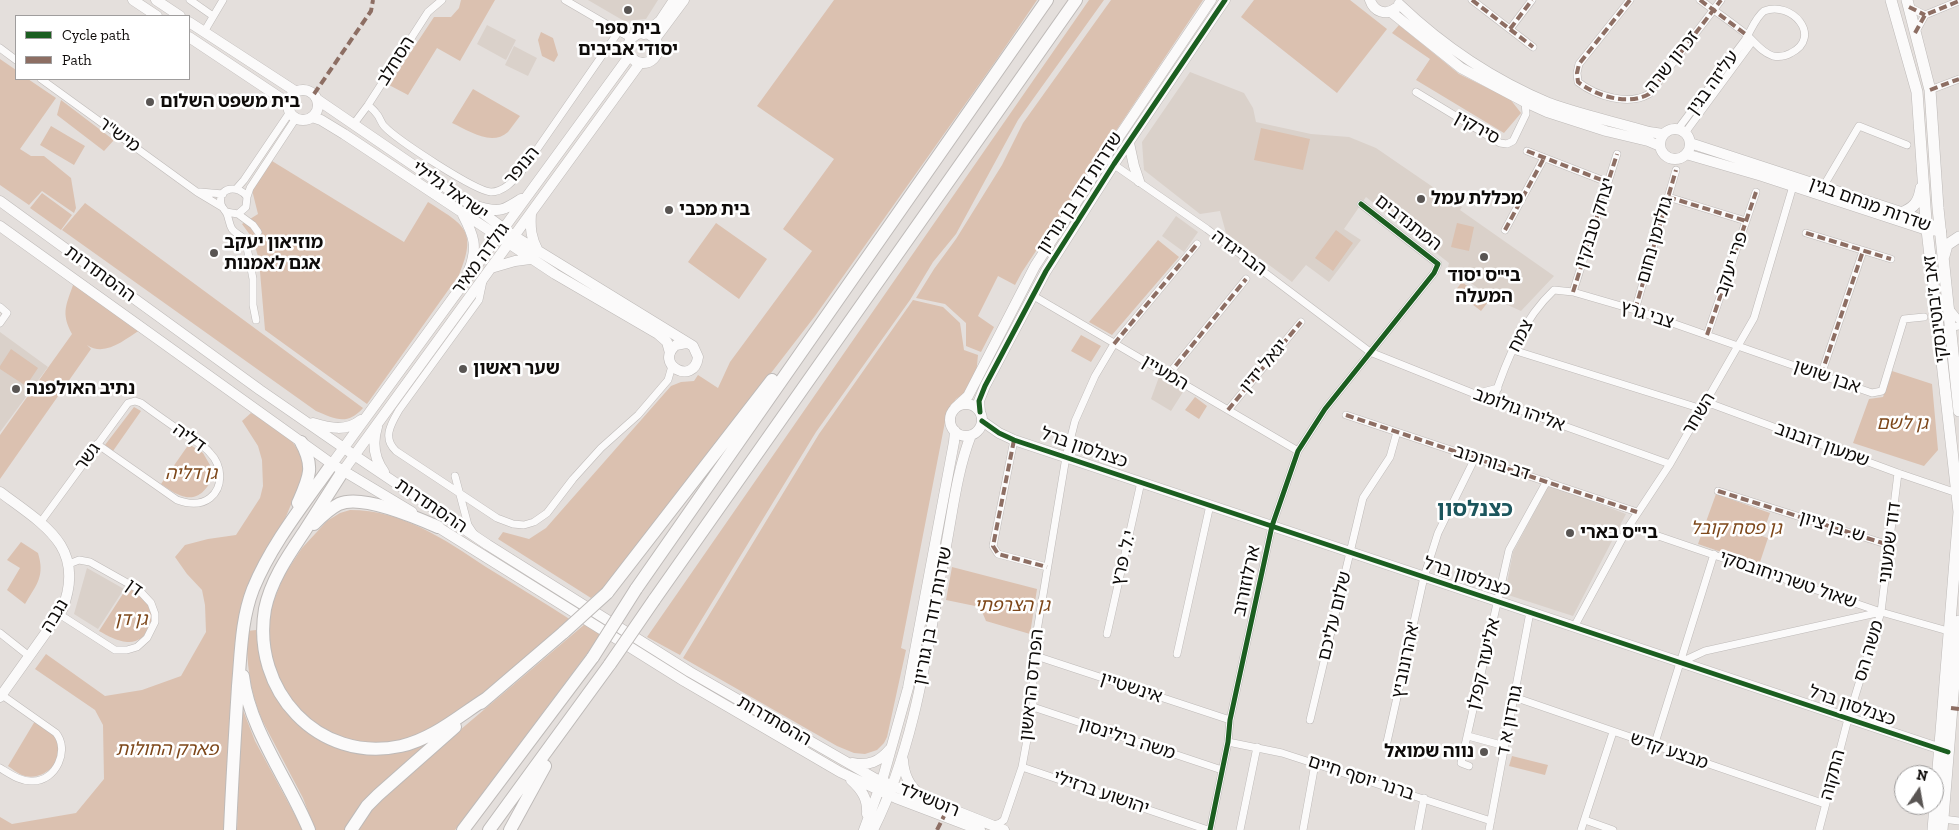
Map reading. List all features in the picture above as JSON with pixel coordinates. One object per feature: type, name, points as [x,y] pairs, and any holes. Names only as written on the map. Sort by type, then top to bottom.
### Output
[{"type":"highway","points":[[463,830],[593,657],[636,589],[1047,0]]},
{"type":"highway","points":[[489,830],[575,714],[1076,0]]},
{"type":"highway","points":[[351,830],[367,806],[385,788],[607,593],[728,435],[845,288]]},
{"type":"highway","points":[[284,532],[308,480],[311,468],[301,442]]},
{"type":"highway","points":[[337,468],[274,582],[266,608],[263,634],[265,659],[272,680],[284,699],[299,717],[324,735],[345,744],[388,748],[410,744],[432,734],[487,698]]},
{"type":"highway","points":[[230,830],[241,644],[246,612],[253,589],[270,554],[284,532],[337,468]]},
{"type":"highway","points":[[297,542],[326,512],[346,502],[364,503],[394,510],[438,527]]},
{"type":"highway","points":[[241,644],[244,679],[255,722],[300,807],[309,830]]},
{"type":"highway","points":[[510,830],[575,714]]},
{"type":"main road","name":"זאב ז'בוטינסקי","points":[[1892,0],[1917,92],[1926,226],[1959,512],[1957,559],[1948,631],[1942,824]]},
{"type":"main road","name":"זאב ז'בוטינסקי","points":[[1908,3],[1930,90],[1940,231],[1949,308],[1956,324],[1959,411]]},
{"type":"main road","points":[[1901,213],[1913,209],[1919,200],[1923,177]]},
{"type":"main road","points":[[1944,258],[1947,245],[1959,237]]},
{"type":"main road","name":"זאב ז'בוטינסקי","points":[[1933,830],[1959,621]]},
{"type":"street","points":[[133,0],[156,15]]},
{"type":"street","points":[[156,0],[178,15]]},
{"type":"street","points":[[190,0],[214,16]]},
{"type":"street","points":[[204,32],[223,0]]},
{"type":"street","name":"הסחלב","points":[[353,125],[428,12],[442,0]]},
{"type":"street","points":[[565,0],[632,39],[640,34],[644,34],[660,21],[674,0]]},
{"type":"street","name":"גולדה מאיר","points":[[337,468],[354,455],[640,63],[649,62],[656,56],[658,48],[655,40],[684,0]]},
{"type":"street","name":"שדרות דוד בן גוריון","points":[[955,408],[968,396],[1035,266],[1211,0]]},
{"type":"street","name":"שדרות דוד בן גוריון","points":[[981,417],[979,401],[984,386],[1032,295],[1114,164],[1225,0]]},
{"type":"street","points":[[1370,0],[1376,10],[1381,12],[1397,5]]},
{"type":"street","points":[[1472,0],[1533,47]]},
{"type":"street","points":[[1510,29],[1532,0]]},
{"type":"street","name":"זכרון שרה","points":[[1630,0],[1579,64],[1578,82],[1601,95],[1623,99],[1642,98],[1649,94],[1714,10]]},
{"type":"street","points":[[1700,0],[1750,39]]},
{"type":"street","points":[[1714,10],[1721,0]]},
{"type":"street","points":[[1915,33],[1925,16],[1959,1]]},
{"type":"street","points":[[1908,3],[1925,16]]},
{"type":"street","points":[[1397,5],[1461,68],[1537,108],[1606,131],[1648,141],[1660,146]]},
{"type":"street","points":[[1397,5],[1466,59],[1524,92],[1551,104],[1649,132],[1663,134],[1670,130],[1682,131],[1690,143],[1686,154],[1680,158],[1672,158],[1664,154],[1660,146],[1663,134]]},
{"type":"street","name":"עליזה בגין","points":[[1682,131],[1750,39],[1762,12],[1777,6],[1793,10],[1803,22],[1805,36],[1801,45],[1789,55],[1773,56],[1766,53],[1750,39]]},
{"type":"street","name":"ישראל גלילי","points":[[190,23],[295,91],[310,91],[318,100],[353,125],[474,206],[500,233]]},
{"type":"street","name":"הנופר","points":[[368,105],[377,114],[383,126],[422,154],[471,185],[490,192],[496,191],[504,188],[522,171],[619,31]]},
{"type":"street","points":[[644,34],[655,40]]},
{"type":"street","points":[[190,38],[291,111],[307,119],[312,117],[318,108],[318,100]]},
{"type":"street","name":"גולדה מאיר","points":[[337,468],[344,447],[630,55],[629,46],[632,39]]},
{"type":"street","points":[[0,48],[15,59]]},
{"type":"street","points":[[630,55],[640,63]]},
{"type":"street","points":[[1930,90],[1959,79]]},
{"type":"street","name":"מיש\"ר","points":[[42,80],[224,210]]},
{"type":"street","points":[[258,232],[246,207],[246,197],[291,111],[289,99],[295,91]]},
{"type":"street","name":"סירקין","points":[[1416,92],[1500,143],[1507,144],[1513,141],[1526,114]]},
{"type":"street","points":[[1525,102],[1526,114],[1537,108]]},
{"type":"street","points":[[236,188],[244,180],[291,111]]},
{"type":"street","name":"ישראל גלילי","points":[[312,117],[321,120],[462,212],[500,233],[658,334],[667,342],[670,353]]},
{"type":"street","points":[[1823,187],[1858,126],[1907,145]]},
{"type":"street","points":[[1129,143],[1132,161],[1139,181]]},
{"type":"street","name":"שדרות מנחם בגין","points":[[1690,143],[1901,213],[1926,226]]},
{"type":"street","points":[[1526,151],[1607,182]]},
{"type":"street","name":"יצחק טבנקין","points":[[1572,292],[1617,154]]},
{"type":"street","name":"שדרות מנחם בגין","points":[[1686,154],[1940,231]]},
{"type":"street","name":"הבריגדה","points":[[1105,158],[1207,229],[1370,352]]},
{"type":"street","points":[[1505,230],[1544,158]]},
{"type":"street","name":"גולדמן נחום","points":[[1635,310],[1676,170]]},
{"type":"street","points":[[1597,178],[1601,182],[1604,192]]},
{"type":"street","name":"השחר","points":[[1574,627],[1637,512],[1670,464],[1754,318],[1793,186]]},
{"type":"street","points":[[197,192],[222,194],[229,189],[236,188],[241,190],[246,197]]},
{"type":"street","name":"פרי יעקב","points":[[1707,335],[1756,192]]},
{"type":"street","points":[[222,194],[220,202],[232,229],[244,238],[246,242],[253,279],[253,305],[256,320]]},
{"type":"street","points":[[474,206],[495,212],[509,207],[528,194]]},
{"type":"street","points":[[1668,197],[1746,221]]},
{"type":"street","name":"ההסתדרות","points":[[0,201],[260,390],[475,536],[690,672],[841,759],[880,786]]},
{"type":"street","name":"המתנדבים","points":[[1361,204],[1438,264]]},
{"type":"street","points":[[232,229],[237,214],[246,207]]},
{"type":"street","points":[[224,210],[237,214],[253,225]]},
{"type":"street","points":[[462,212],[475,242],[472,262],[464,283]]},
{"type":"street","points":[[531,212],[530,226],[534,255],[514,261],[487,273],[479,300],[391,424],[388,436],[390,446],[497,518],[513,524],[524,525],[534,522],[547,513],[573,479],[601,448],[638,415],[668,380],[696,365],[698,357],[695,349],[686,343],[676,345],[670,353],[669,357],[672,366],[668,380]]},
{"type":"street","name":"ההסתדרות","points":[[0,226],[337,468],[438,527],[684,681],[840,772],[880,786]]},
{"type":"street","points":[[1940,231],[1959,237]]},
{"type":"street","points":[[1806,233],[1890,259]]},
{"type":"street","name":"הפרדס הראשון","points":[[990,825],[998,824],[1004,820],[1022,767],[1033,707],[1032,655],[1066,457],[1075,420],[1095,376],[1114,344],[1197,244]]},
{"type":"street","points":[[1821,376],[1863,251]]},
{"type":"street","name":"ישראל גלילי","points":[[534,255],[686,343]]},
{"type":"street","name":"ארלוזורוב","points":[[1209,830],[1228,742],[1230,720],[1272,526],[1298,451],[1325,408],[1434,274],[1438,264]]},
{"type":"street","points":[[1168,375],[1246,279]]},
{"type":"street","name":"צבי גרץ","points":[[1554,290],[1572,292],[1635,310],[1739,346]]},
{"type":"street","name":"צמח","points":[[1493,401],[1513,350],[1540,303],[1554,290]]},
{"type":"street","name":"המעיין","points":[[1032,295],[1298,451]]},
{"type":"street","points":[[0,307],[7,312],[0,323]]},
{"type":"street","name":"אבן שושן","points":[[1739,346],[1872,393],[1882,391],[1904,319],[1924,317]]},
{"type":"street","name":"יגאל ידין","points":[[1228,410],[1300,322]]},
{"type":"street","points":[[1940,336],[1943,331],[1956,324]]},
{"type":"street","name":"שמעון דובנוב","points":[[1513,350],[1704,406],[1957,493]]},
{"type":"street","name":"אליהו גולומב","points":[[1370,352],[1493,401],[1670,464]]},
{"type":"street","points":[[672,366],[685,372]]},
{"type":"street","points":[[1475,394],[1498,388]]},
{"type":"street","points":[[388,409],[408,398]]},
{"type":"street","name":"גשר","points":[[40,523],[128,403],[134,401],[141,403]]},
{"type":"street","name":"דליה","points":[[97,444],[177,500],[185,503],[202,502],[214,494],[218,488],[220,474],[211,453],[141,403]]},
{"type":"street","points":[[967,404],[974,406],[981,417],[974,433],[964,436],[955,431],[951,426],[951,414],[955,408],[967,404]]},
{"type":"street","points":[[303,419],[340,429],[359,422],[372,409]]},
{"type":"street","name":"דב בורוכוב","points":[[1346,415],[1637,512]]},
{"type":"street","name":"כצנלסון ברל","points":[[981,417],[999,433],[1014,440],[1943,751]]},
{"type":"street","points":[[378,422],[374,442],[376,458],[384,472],[392,480]]},
{"type":"street","name":"שדרות דוד בן גוריון","points":[[867,829],[908,688],[955,431]]},
{"type":"street","name":"שלום עליכם","points":[[1310,720],[1364,498],[1390,457],[1397,432]]},
{"type":"street","name":"שדרות דוד בן גוריון","points":[[867,829],[891,790],[903,754],[925,660],[959,473],[974,433]]},
{"type":"street","name":"כצנלסון ברל","points":[[974,433],[999,433]]},
{"type":"street","points":[[1014,440],[992,546],[998,554],[1047,567]]},
{"type":"street","name":"אהרונוביץ'","points":[[1387,742],[1424,577],[1438,533],[1475,458]]},
{"type":"street","points":[[1938,485],[1946,483],[1952,478],[1955,471]]},
{"type":"street","name":"דוד שמעוני","points":[[1881,612],[1898,473]]},
{"type":"street","points":[[455,476],[468,525],[475,536]]},
{"type":"street","name":"אליעזר קפלן","points":[[1469,766],[1461,764],[1499,602],[1509,550],[1547,481]]},
{"type":"street","name":"י.ל. פרץ","points":[[1107,634],[1141,482]]},
{"type":"street","name":"ש. בן ציון","points":[[1718,491],[1889,544]]},
{"type":"street","name":"נגבה","points":[[0,492],[51,532],[59,543],[69,564],[70,584],[65,603],[1,696]]},
{"type":"street","points":[[1177,654],[1210,505]]},
{"type":"street","name":"שאול טשרניחובסקי","points":[[1629,526],[1881,612],[1948,631]]},
{"type":"street","points":[[1654,746],[1714,554]]},
{"type":"street","name":"דן","points":[[58,614],[114,650],[127,650],[138,647],[147,638],[155,622],[155,614],[151,603],[138,589],[90,562],[79,560],[69,564]]},
{"type":"street","name":"גורדון א ד","points":[[1489,830],[1530,612]]},
{"type":"street","points":[[1679,663],[1705,651],[1881,612]]},
{"type":"street","name":"משה הס","points":[[1848,719],[1881,612]]},
{"type":"street","points":[[0,633],[29,656]]},
{"type":"street","points":[[1698,669],[1694,666],[1695,663],[1705,651]]},
{"type":"street","name":"אינשטיין","points":[[1032,655],[1230,720]]},
{"type":"street","points":[[0,768],[22,780],[35,782],[44,778],[56,768],[61,753],[60,739],[56,734],[1,696]]},
{"type":"street","name":"מבצע קדש","points":[[1514,697],[1825,804]]},
{"type":"street","name":"משה בילינסון","points":[[1033,707],[1222,770]]},
{"type":"street","name":"התקוה","points":[[1819,830],[1848,719]]},
{"type":"street","points":[[1582,830],[1613,732]]},
{"type":"street","points":[[1468,736],[1505,746]]},
{"type":"street","points":[[841,759],[863,764],[878,761],[890,748],[894,739]]},
{"type":"street","name":"ברנר יוסף חיים","points":[[1228,742],[1257,747],[1315,764],[1491,821]]},
{"type":"street","points":[[1240,830],[1257,747]]},
{"type":"street","points":[[903,754],[904,770],[908,781],[919,794],[932,802]]},
{"type":"street","points":[[1303,830],[1315,764]]},
{"type":"street","name":"יהושוע ברזילי","points":[[1022,767],[1209,830]]},
{"type":"street","points":[[840,772],[864,794],[868,806],[867,829]]},
{"type":"street","name":"רוטשילד","points":[[880,786],[932,802],[1004,830]]},
{"type":"street","name":"רוטשילד","points":[[891,790],[980,830]]},
{"type":"street","points":[[1418,830],[1424,798]]},
{"type":"street","points":[[1585,820],[1613,830]]},
{"type":"street","points":[[1942,824],[1959,821]]},
{"type":"shaded area","name":"בית ספר יסודי אביבים","points":[[588,0],[658,0],[646,19],[624,21]]},
{"type":"shaded area","points":[[487,25],[516,40],[506,60],[477,44]]},
{"type":"shaded area","points":[[514,46],[537,58],[528,76],[505,65]]},
{"type":"shaded area","points":[[1190,72],[1244,93],[1253,108],[1256,122],[1311,134],[1349,137],[1376,148],[1462,207],[1460,210],[1554,276],[1521,311],[1492,298],[1448,267],[1449,263],[1366,197],[1344,229],[1361,240],[1329,282],[1306,265],[1292,282],[1226,233],[1220,211],[1200,214],[1144,170],[1142,142]]},
{"type":"shaded area","points":[[1176,216],[1198,232],[1184,252],[1162,236]]},
{"type":"shaded area","name":"נתיב האולפנה","points":[[0,332],[48,367],[0,432]]},
{"type":"shaded area","points":[[1159,377],[1183,392],[1171,411],[1151,399]]},
{"type":"shaded area","name":"בי\"ס בארי","points":[[1549,485],[1626,514],[1573,616],[1505,594],[1513,552]]},
{"type":"shaded area","points":[[87,568],[124,589],[98,629],[74,614]]},
{"type":"green space","points":[[461,0],[495,0],[460,61],[437,48],[408,95],[389,85],[434,17],[451,17],[459,8]]},
{"type":"green space","points":[[834,0],[1037,0],[815,316],[609,583],[591,598],[498,539],[503,532],[529,539],[546,528],[671,386],[681,382],[694,381],[698,375],[718,388],[730,362],[812,251],[783,229],[834,159],[757,106]]},
{"type":"green space","points":[[1089,0],[1104,0],[1018,120],[956,234],[933,262],[910,300],[816,432],[680,655],[647,637]]},
{"type":"green space","points":[[1111,0],[1203,0],[1015,285],[998,276],[978,316],[994,327],[981,352],[966,346],[966,323],[945,304],[916,298],[956,239],[1002,165],[1023,123]]},
{"type":"green space","points":[[1254,0],[1350,0],[1387,29],[1337,93],[1241,17]]},
{"type":"green space","points":[[1399,25],[1459,74],[1510,99],[1521,113],[1504,133],[1416,80],[1430,59],[1392,33]]},
{"type":"green space","points":[[541,32],[553,38],[558,55],[554,62],[542,56],[538,40]]},
{"type":"green space","points":[[0,59],[15,69],[15,80],[29,80],[56,98],[20,149],[31,156],[44,156],[71,178],[76,208],[74,213],[42,191],[29,205],[0,185]]},
{"type":"green space","points":[[473,89],[520,116],[508,132],[494,138],[487,138],[452,123]]},
{"type":"green space","points":[[61,100],[114,140],[104,151],[57,115]]},
{"type":"green space","points":[[51,126],[85,146],[74,165],[40,145]]},
{"type":"green space","points":[[1261,128],[1310,139],[1303,170],[1254,160]]},
{"type":"green space","points":[[272,161],[404,242],[428,202],[459,223],[464,230],[467,238],[467,248],[459,275],[367,404],[265,330],[259,260],[253,239],[242,224],[258,214],[252,190]]},
{"type":"green space","points":[[42,193],[72,215],[61,230],[30,208]]},
{"type":"green space","points":[[85,203],[363,408],[357,414],[346,419],[335,418],[316,411],[62,230]]},
{"type":"green space","points":[[716,223],[767,259],[739,299],[688,262]]},
{"type":"green space","points":[[1457,223],[1474,227],[1469,251],[1451,247]]},
{"type":"green space","points":[[1336,230],[1353,243],[1333,271],[1315,258]]},
{"type":"green space","points":[[1158,240],[1179,257],[1112,335],[1089,322]]},
{"type":"green space","points":[[74,282],[140,330],[114,346],[107,348],[94,348],[87,345],[91,349],[0,479],[0,435],[72,334],[66,320],[66,308]]},
{"type":"green space","points":[[1462,282],[1488,302],[1481,311],[1455,291]]},
{"type":"green space","points":[[913,300],[943,307],[960,323],[964,350],[978,355],[976,375],[968,391],[956,399],[949,410],[945,422],[901,648],[906,650],[887,737],[877,750],[865,754],[854,753],[837,746],[683,658],[819,434]]},
{"type":"green space","points":[[1081,335],[1101,346],[1091,362],[1071,351]]},
{"type":"green space","points":[[11,349],[38,368],[26,386],[0,369]]},
{"type":"green space","name":"גן לשם","points":[[1892,371],[1932,384],[1938,450],[1924,466],[1853,443],[1869,399],[1883,397]]},
{"type":"green space","points":[[1195,397],[1207,406],[1199,419],[1185,410]]},
{"type":"green space","points":[[134,407],[141,411],[113,451],[105,445]]},
{"type":"green space","name":"פארק החולות","points":[[251,413],[276,427],[290,438],[301,455],[304,466],[302,478],[280,531],[252,578],[226,830],[0,830],[0,817],[12,824],[76,813],[104,779],[103,725],[95,710],[35,669],[46,654],[105,696],[142,690],[181,676],[206,632],[205,605],[202,590],[175,557],[185,545],[236,535],[260,498],[263,486],[262,460],[258,446],[242,421]]},
{"type":"green space","name":"גן דליה","points":[[189,444],[203,453],[214,472],[210,483],[203,492],[194,497],[182,496],[161,484]]},
{"type":"green space","name":"גן פסח קובל","points":[[1716,494],[1770,513],[1762,536],[1768,538],[1759,565],[1698,544]]},
{"type":"green space","points":[[350,510],[369,511],[387,515],[422,528],[571,620],[520,664],[432,734],[391,747],[333,739],[288,705],[266,648],[270,610],[284,575],[302,548],[327,521],[340,513]]},
{"type":"green space","points":[[21,542],[38,553],[41,568],[39,580],[25,604],[7,590],[20,568],[7,560]]},
{"type":"green space","name":"גן הצרפתי","points":[[952,567],[1037,589],[1030,634],[986,621],[980,607],[946,600]]},
{"type":"green space","name":"גן דן","points":[[128,586],[147,600],[152,609],[149,629],[145,635],[134,642],[116,639],[99,631]]},
{"type":"green space","points":[[585,624],[601,635],[455,830],[356,830],[359,822],[420,764]]},
{"type":"green space","points":[[256,630],[265,670],[274,693],[344,748],[427,740],[429,744],[373,794],[345,830],[315,830],[303,798],[262,720],[252,687],[247,654],[247,631]]},
{"type":"green space","points":[[241,705],[255,741],[303,830],[237,830]]},
{"type":"green space","points":[[35,721],[56,738],[59,753],[53,766],[40,775],[33,777],[18,773],[8,766]]},
{"type":"green space","points":[[1512,756],[1548,765],[1545,775],[1509,766]]},
{"type":"marked path","points":[[314,94],[371,11],[373,0]]},
{"type":"marked path","points":[[1472,0],[1533,47]]},
{"type":"marked path","points":[[1510,29],[1532,0]]},
{"type":"marked path","points":[[1630,0],[1579,64],[1577,73],[1578,82],[1585,87],[1612,98],[1632,99],[1641,98],[1649,94],[1721,0]]},
{"type":"marked path","points":[[1700,0],[1748,36]]},
{"type":"marked path","points":[[1915,33],[1925,15],[1959,1]]},
{"type":"marked path","points":[[1909,7],[1925,15]]},
{"type":"marked path","points":[[1930,90],[1959,79]]},
{"type":"marked path","points":[[1527,151],[1607,182]]},
{"type":"marked path","points":[[1573,292],[1617,154]]},
{"type":"marked path","points":[[1505,230],[1544,158]]},
{"type":"marked path","points":[[1635,310],[1676,170]]},
{"type":"marked path","points":[[1707,335],[1756,192]]},
{"type":"marked path","points":[[1668,197],[1746,221]]},
{"type":"marked path","points":[[1806,233],[1891,259]]},
{"type":"marked path","points":[[1114,344],[1197,244]]},
{"type":"marked path","points":[[1821,375],[1863,251]]},
{"type":"marked path","points":[[1168,375],[1246,279]]},
{"type":"marked path","points":[[1228,410],[1301,322]]},
{"type":"marked path","points":[[1346,415],[1637,512]]},
{"type":"marked path","points":[[1014,440],[993,546],[998,554],[1047,567]]},
{"type":"marked path","points":[[1718,491],[1889,545]]},
{"type":"marked path","points":[[1951,708],[1959,709]]},
{"type":"marked path","points":[[937,830],[944,816]]},
{"type":"cycle path","points":[[980,412],[979,401],[985,386],[1046,271],[1114,164],[1225,0]]},
{"type":"cycle path","points":[[1210,830],[1228,742],[1230,720],[1272,526],[1298,451],[1325,409],[1434,273],[1438,264],[1361,204]]},
{"type":"cycle path","points":[[982,421],[999,433],[1014,440],[1948,752]]},
{"type":"place","name":"בית ספר יסודי אביבים","points":[[628,10]]},
{"type":"place","name":"בית משפט השלום","points":[[150,102]]},
{"type":"place","name":"מכללת עמל","points":[[1421,199]]},
{"type":"place","name":"בית מכבי","points":[[669,210]]},
{"type":"place","name":"מוזיאון יעקב אגם לאמנות","points":[[214,253]]},
{"type":"place","name":"בי\"ס יסוד המעלה","points":[[1484,257]]},
{"type":"place","name":"שער ראשון","points":[[463,369]]},
{"type":"place","name":"נתיב האולפנה","points":[[16,389]]},
{"type":"place","name":"בי\"ס בארי","points":[[1570,533]]},
{"type":"place","name":"נווה שמואל","points":[[1484,752]]},
{"type":"district","name":"כצנלסון","points":[[1475,510]]}]
